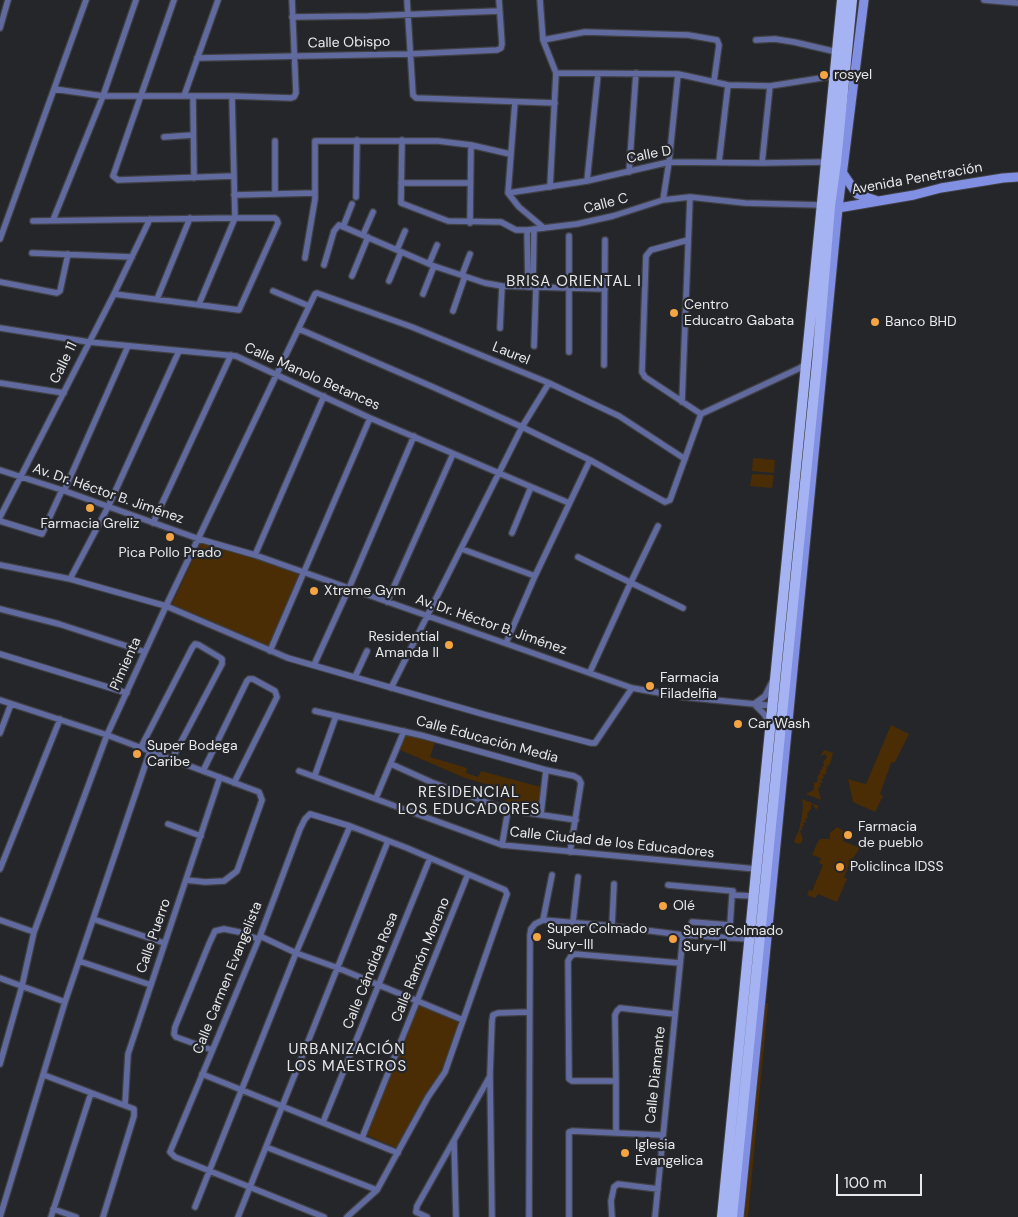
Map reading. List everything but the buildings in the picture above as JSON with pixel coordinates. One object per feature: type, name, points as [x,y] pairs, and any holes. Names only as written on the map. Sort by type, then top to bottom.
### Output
[{"type":"main road","points":[[732,1217],[777,706],[818,355],[830,206],[826,162],[842,0]]},
{"type":"main road","points":[[722,1217],[770,724],[777,706],[775,673],[806,362],[836,162],[852,0]]},
{"type":"street","points":[[0,28],[8,0]]},
{"type":"street","points":[[0,239],[86,0]]},
{"type":"street","points":[[54,220],[103,96],[136,0]]},
{"type":"street","points":[[174,0],[113,176],[118,180],[234,176]]},
{"type":"street","points":[[184,96],[218,0]]},
{"type":"street","points":[[54,89],[103,96],[294,97],[296,92],[292,0]]},
{"type":"street","points":[[406,0],[413,95],[416,98],[555,103]]},
{"type":"street","points":[[292,17],[499,11],[499,0]]},
{"type":"street","points":[[540,0],[544,40],[556,73],[550,187]]},
{"type":"street","points":[[739,1217],[762,988],[830,206],[842,172],[864,0]]},
{"type":"street","points":[[984,0],[1018,3]]},
{"type":"street","name":"Calle Obispo","points":[[196,58],[409,54],[497,50],[501,48],[502,44],[499,11]]},
{"type":"street","points":[[544,40],[585,32],[688,35],[719,41],[714,81]]},
{"type":"street","points":[[756,40],[794,42],[837,52]]},
{"type":"street","points":[[556,73],[678,74],[728,84],[770,86],[834,76]]},
{"type":"street","points":[[629,172],[636,73]]},
{"type":"street","points":[[587,181],[598,74]]},
{"type":"street","points":[[663,200],[678,74]]},
{"type":"street","points":[[719,162],[728,84]]},
{"type":"street","points":[[762,163],[770,86]]},
{"type":"street","points":[[193,96],[194,178]]},
{"type":"street","points":[[198,304],[235,218],[232,96]]},
{"type":"street","points":[[515,102],[508,193],[519,207],[544,228]]},
{"type":"street","points":[[164,137],[193,135]]},
{"type":"street","points":[[356,197],[357,140]]},
{"type":"street","points":[[402,140],[401,182],[470,183]]},
{"type":"street","points":[[305,258],[315,199],[315,141],[438,140],[510,154]]},
{"type":"street","points":[[275,141],[275,194]]},
{"type":"street","points":[[470,223],[471,145]]},
{"type":"street","name":"Calle D","points":[[508,193],[587,181],[669,162],[826,162]]},
{"type":"street","points":[[842,172],[857,194],[878,200]]},
{"type":"street","name":"Avenida Penetración","points":[[830,206],[914,195],[942,188],[1018,177]]},
{"type":"street","name":"Calle C","points":[[401,182],[401,203],[448,221],[470,223],[501,222],[516,230],[577,224],[613,216],[663,200],[690,197],[745,204],[830,206]]},
{"type":"street","points":[[234,195],[314,193]]},
{"type":"street","points":[[682,402],[690,197]]},
{"type":"street","points":[[343,227],[352,204]]},
{"type":"street","points":[[352,276],[373,212]]},
{"type":"street","points":[[156,299],[190,218]]},
{"type":"street","points":[[32,221],[275,218],[278,223],[240,308],[237,310],[114,294]]},
{"type":"street","name":"Calle 11","points":[[0,517],[114,294],[150,219]]},
{"type":"street","points":[[324,265],[334,231],[339,225],[432,265],[485,283],[502,286],[605,289]]},
{"type":"street","points":[[531,230],[534,346]]},
{"type":"street","points":[[389,281],[405,231]]},
{"type":"street","points":[[568,352],[569,236]]},
{"type":"street","points":[[604,365],[605,240]]},
{"type":"street","points":[[688,240],[651,250],[646,256],[642,372],[643,375],[701,414]]},
{"type":"street","points":[[423,294],[437,245]]},
{"type":"street","points":[[32,253],[132,257]]},
{"type":"street","points":[[0,282],[54,293],[60,290],[68,254]]},
{"type":"street","points":[[453,311],[470,254]]},
{"type":"street","points":[[500,328],[502,286]]},
{"type":"street","points":[[273,291],[309,306]]},
{"type":"street","name":"Pimienta","points":[[0,1064],[22,986],[34,932],[107,735],[166,606],[309,306],[315,294],[318,293]]},
{"type":"street","name":"Laurel","points":[[318,293],[412,326],[549,383],[619,416],[685,459]]},
{"type":"street","name":"Calle Manolo Betances","points":[[0,328],[89,342],[241,357],[370,418],[569,503]]},
{"type":"street","points":[[299,330],[522,427],[590,460],[665,502],[670,500],[701,414],[800,368],[806,362]]},
{"type":"street","points":[[0,521],[42,534],[128,346]]},
{"type":"street","points":[[70,579],[108,507],[179,351]]},
{"type":"street","points":[[153,523],[231,355]]},
{"type":"street","points":[[0,383],[64,393]]},
{"type":"street","points":[[391,688],[522,427],[549,383]]},
{"type":"street","points":[[255,555],[324,396]]},
{"type":"street","points":[[270,651],[370,418]]},
{"type":"street","points":[[314,666],[350,588],[414,436]]},
{"type":"street","points":[[387,602],[452,454]]},
{"type":"street","points":[[506,643],[535,576],[590,460]]},
{"type":"street","name":"Av. Dr. Héctor B. Jiménez","points":[[0,470],[63,490],[199,539],[255,555],[632,688],[684,697],[777,706]]},
{"type":"street","points":[[512,532],[531,487]]},
{"type":"street","points":[[590,672],[630,582],[658,526]]},
{"type":"street","points":[[462,549],[535,576]]},
{"type":"street","points":[[578,557],[683,608]]},
{"type":"street","points":[[0,565],[70,579],[166,606],[270,651],[314,666],[550,733],[593,743],[632,688]]},
{"type":"street","points":[[0,609],[59,624],[145,652]]},
{"type":"street","points":[[141,748],[195,644],[199,645],[222,659],[222,664],[172,759]]},
{"type":"street","points":[[355,677],[367,651]]},
{"type":"street","points":[[0,654],[127,693]]},
{"type":"street","points":[[770,724],[764,714],[754,704],[766,696],[775,673]]},
{"type":"street","points":[[203,771],[247,680],[253,679],[275,691],[277,697],[234,782]]},
{"type":"street","points":[[0,700],[107,735],[258,792],[262,800],[237,871],[224,881],[186,880]]},
{"type":"street","points":[[0,733],[11,704]]},
{"type":"street","name":"Calle Educación Media","points":[[315,711],[404,731],[574,776],[581,783],[570,852]]},
{"type":"street","points":[[315,776],[336,716]]},
{"type":"street","points":[[0,869],[60,719]]},
{"type":"street","points":[[376,798],[404,731]]},
{"type":"street","points":[[0,1217],[65,1002],[150,751]]},
{"type":"street","points":[[391,764],[430,782],[508,810],[576,820]]},
{"type":"street","name":"Calle Ciudad de los Educadores","points":[[300,770],[502,845],[756,870]]},
{"type":"street","points":[[541,814],[546,770]]},
{"type":"street","name":"Calle Puerro","points":[[125,1105],[128,1054],[220,777]]},
{"type":"street","points":[[502,845],[508,810]]},
{"type":"street","name":"Calle Carmen Evangelista","points":[[210,1171],[175,1157],[170,1152],[259,937],[300,829],[310,814],[350,826]]},
{"type":"street","points":[[168,824],[201,836]]},
{"type":"street","points":[[195,1207],[296,953],[350,826],[505,890],[507,894],[445,1072],[428,1097],[377,1190],[347,1217]]},
{"type":"street","points":[[238,1217],[388,841]]},
{"type":"street","name":"Calle Cándida Rosa","points":[[323,1122],[430,858]]},
{"type":"street","name":"Calle Ramón Moreno","points":[[362,1138],[468,874]]},
{"type":"street","points":[[543,920],[552,875]]},
{"type":"street","points":[[573,922],[578,877]]},
{"type":"street","points":[[612,926],[614,884]]},
{"type":"street","points":[[668,885],[733,891],[730,925],[692,922]]},
{"type":"street","points":[[732,895],[753,896]]},
{"type":"street","points":[[93,919],[164,943]]},
{"type":"street","points":[[0,920],[34,932]]},
{"type":"street","points":[[529,1217],[529,1012],[531,930],[534,924],[543,920],[573,922],[683,936],[749,939]]},
{"type":"street","points":[[212,1050],[176,1037],[174,1034],[175,1027],[208,944],[215,931],[224,929],[259,937],[379,984],[463,1020]]},
{"type":"street","name":"Calle Diamante","points":[[655,1217],[683,936]]},
{"type":"street","points":[[616,1080],[572,1081],[569,1079],[568,960],[570,956],[575,954],[680,963]]},
{"type":"street","points":[[79,961],[151,984]]},
{"type":"street","points":[[0,978],[65,1002]]},
{"type":"street","points":[[616,1132],[615,1015],[620,1008],[674,1014]]},
{"type":"street","points":[[492,1217],[490,1074],[493,1015],[498,1013],[529,1012]]},
{"type":"street","points":[[202,1074],[398,1153]]},
{"type":"street","points":[[427,1217],[418,1214],[415,1209],[490,1074]]},
{"type":"street","points":[[44,1075],[134,1109],[134,1116],[103,1217]]},
{"type":"street","points":[[51,1217],[91,1093]]},
{"type":"street","points":[[569,1217],[569,1132],[616,1132],[662,1135]]},
{"type":"street","points":[[454,1139],[456,1217]]},
{"type":"street","points":[[266,1147],[377,1190]]},
{"type":"street","points":[[210,1171],[324,1217]]},
{"type":"street","points":[[612,1217],[612,1194],[614,1187],[618,1184],[658,1189]]},
{"type":"street","points":[[53,1209],[76,1217]]},
{"type":"shaded area","points":[[753,458],[775,460],[774,473],[752,471]]},
{"type":"shaded area","points":[[752,474],[774,475],[772,488],[750,486]]},
{"type":"shaded area","points":[[202,540],[299,574],[271,648],[172,604]]},
{"type":"shaded area","points":[[891,725],[909,734],[895,762],[891,763],[880,794],[883,796],[875,812],[853,802],[848,779],[866,784]]},
{"type":"shaded area","points":[[406,735],[435,742],[430,757],[467,768],[466,773],[478,777],[481,771],[541,787],[539,810],[514,809],[504,805],[509,791],[465,778],[400,750]]},
{"type":"shaded area","points":[[824,750],[833,753],[826,774],[821,779],[823,782],[820,783],[821,786],[818,788],[821,800],[806,794],[814,790],[814,783],[817,782],[818,775],[824,766],[823,762],[827,757],[825,754],[820,756]]},
{"type":"shaded area","points":[[802,799],[819,806],[816,810],[813,804],[811,805],[811,809],[807,814],[808,818],[805,819],[806,822],[803,823],[804,826],[800,831],[803,840],[797,844],[794,841],[802,816]]},
{"type":"shaded area","points":[[837,827],[846,832],[843,841],[860,848],[851,861],[844,877],[847,879],[837,902],[818,894],[815,898],[807,895],[809,890],[812,891],[823,865],[819,863],[821,858],[812,855],[818,841],[830,839],[830,833]]},
{"type":"shaded area","points":[[754,1002],[768,1003],[748,1217],[732,1217]]},
{"type":"shaded area","points":[[418,1007],[423,1007],[458,1022],[458,1025],[443,1070],[427,1093],[396,1148],[367,1135]]},
{"type":"place","name":"rosyel","points":[[824,75]]},
{"type":"place","name":"Centro Educatro Gabata","points":[[674,313]]},
{"type":"place","name":"Banco BHD","points":[[875,322]]},
{"type":"place","name":"Farmacia Greliz","points":[[90,508]]},
{"type":"place","name":"Pica Pollo Prado","points":[[170,537]]},
{"type":"place","name":"Xtreme Gym","points":[[314,591]]},
{"type":"place","name":"Residential Amanda II","points":[[449,645]]},
{"type":"place","name":"Farmacia Filadelfia","points":[[650,686]]},
{"type":"place","name":"Car Wash","points":[[738,724]]},
{"type":"place","name":"Super Bodega Caribe","points":[[137,754]]},
{"type":"place","name":"Farmacia de pueblo","points":[[848,835]]},
{"type":"place","name":"Policlinca IDSS","points":[[840,867]]},
{"type":"place","name":"Olé","points":[[663,906]]},
{"type":"place","name":"Super Colmado Sury-III","points":[[537,937]]},
{"type":"place","name":"Super Colmado Sury-II","points":[[673,939]]},
{"type":"place","name":"Iglesia Evangelica","points":[[625,1153]]},
{"type":"district","name":"BRISA ORIENTAL I","points":[[574,282]]},
{"type":"district","name":"RESIDENCIAL LOS EDUCADORES","points":[[469,802]]},
{"type":"district","name":"URBANIZACIÓN LOS MAESTROS","points":[[347,1058]]}]
